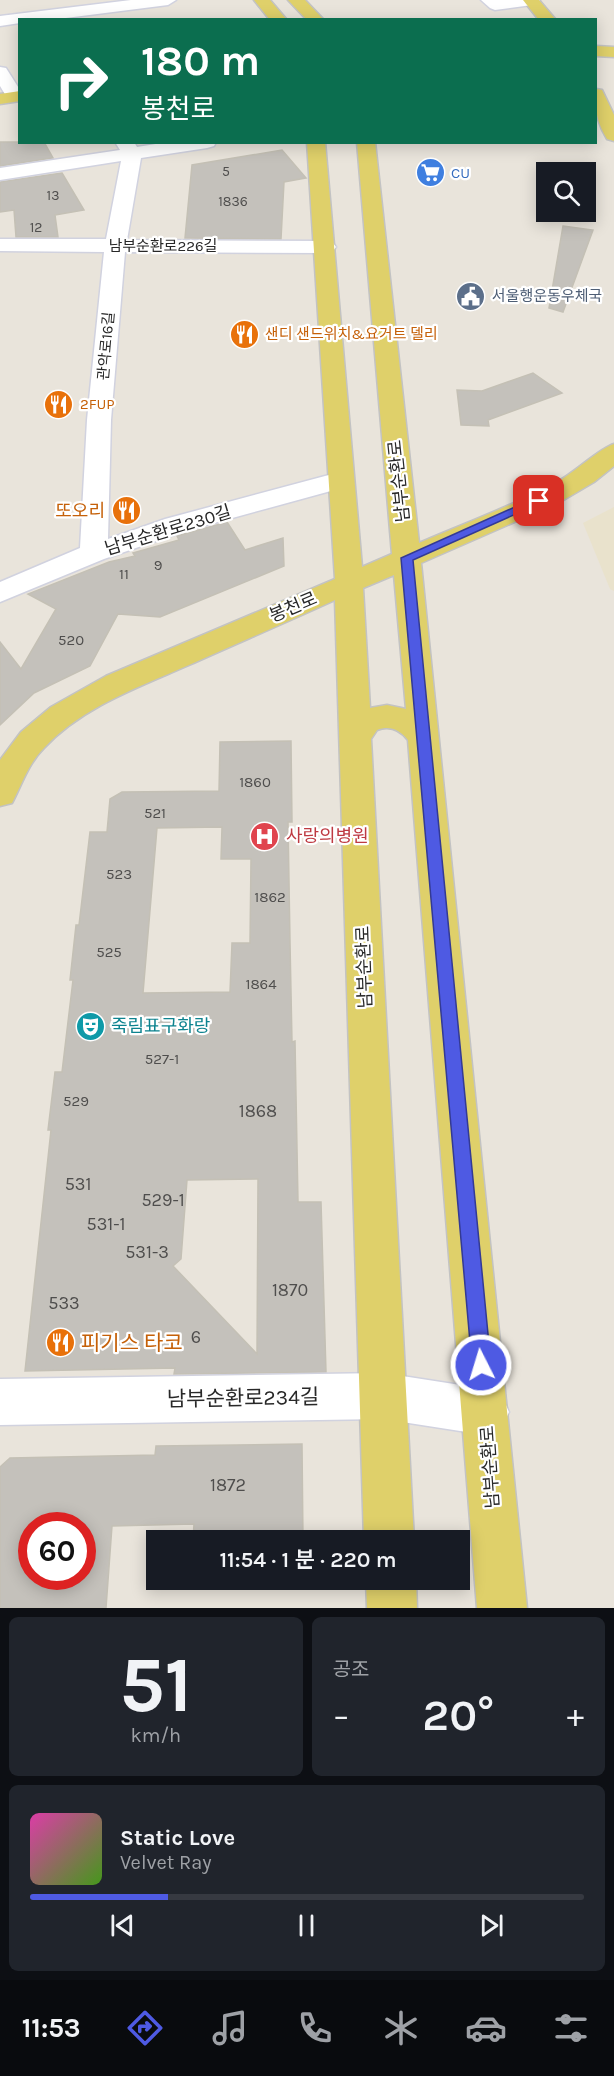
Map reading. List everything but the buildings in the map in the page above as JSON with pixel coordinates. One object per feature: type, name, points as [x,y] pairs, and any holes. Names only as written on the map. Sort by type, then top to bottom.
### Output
[{"type":"main road","points":[[262,0],[277,18]]},
{"type":"main road","points":[[296,0],[316,18]]},
{"type":"main road","points":[[531,0],[546,18]]},
{"type":"main road","points":[[597,51],[614,52]]},
{"type":"main road","points":[[597,96],[614,135]]},
{"type":"main road","name":"남부순환로","points":[[316,144],[326,247],[340,480],[350,583],[389,1530]]},
{"type":"main road","name":"남부순환로","points":[[366,144],[424,740],[502,1608]]},
{"type":"main road","name":"봉천로","points":[[0,794],[16,759],[25,747],[50,723],[81,703],[117,684],[577,483],[598,468],[614,452]]},
{"type":"main road","points":[[355,741],[361,726],[377,717],[388,716],[408,720],[416,726],[424,740]]},
{"type":"main road","points":[[391,1590],[392,1608]]},
{"type":"street","points":[[0,21],[92,4],[168,0]]},
{"type":"street","points":[[492,2],[531,0]]},
{"type":"street","points":[[0,72],[11,97]]},
{"type":"street","points":[[0,174],[128,148],[181,144]]},
{"type":"street","name":"관악로16길","points":[[94,553],[99,420],[115,246],[128,148]]},
{"type":"street","name":"남부순환로226길","points":[[0,245],[326,247]]},
{"type":"street","name":"남부순환로230길","points":[[0,593],[94,553],[175,525],[340,480]]},
{"type":"street","name":"남부순환로234길","points":[[0,1401],[383,1396],[486,1412]]},
{"type":"shaded area","points":[[614,507],[614,591],[610,589],[583,523]]},
{"type":"place","name":"CU","points":[[430,173]]},
{"type":"place","name":"서울행운동우체국","points":[[471,296]]},
{"type":"place","name":"샌디 샌드위치&요거트 델리","points":[[244,334]]},
{"type":"place","name":"2FUP","points":[[59,404]]},
{"type":"place","name":"또오리","points":[[126,511]]},
{"type":"place","name":"사랑의병원","points":[[265,836]]},
{"type":"place","name":"죽림표구화랑","points":[[90,1026]]},
{"type":"place","name":"피기스 타코","points":[[60,1343]]},
{"type":"route","points":[[481,1365],[407,558],[539,501]]}]
